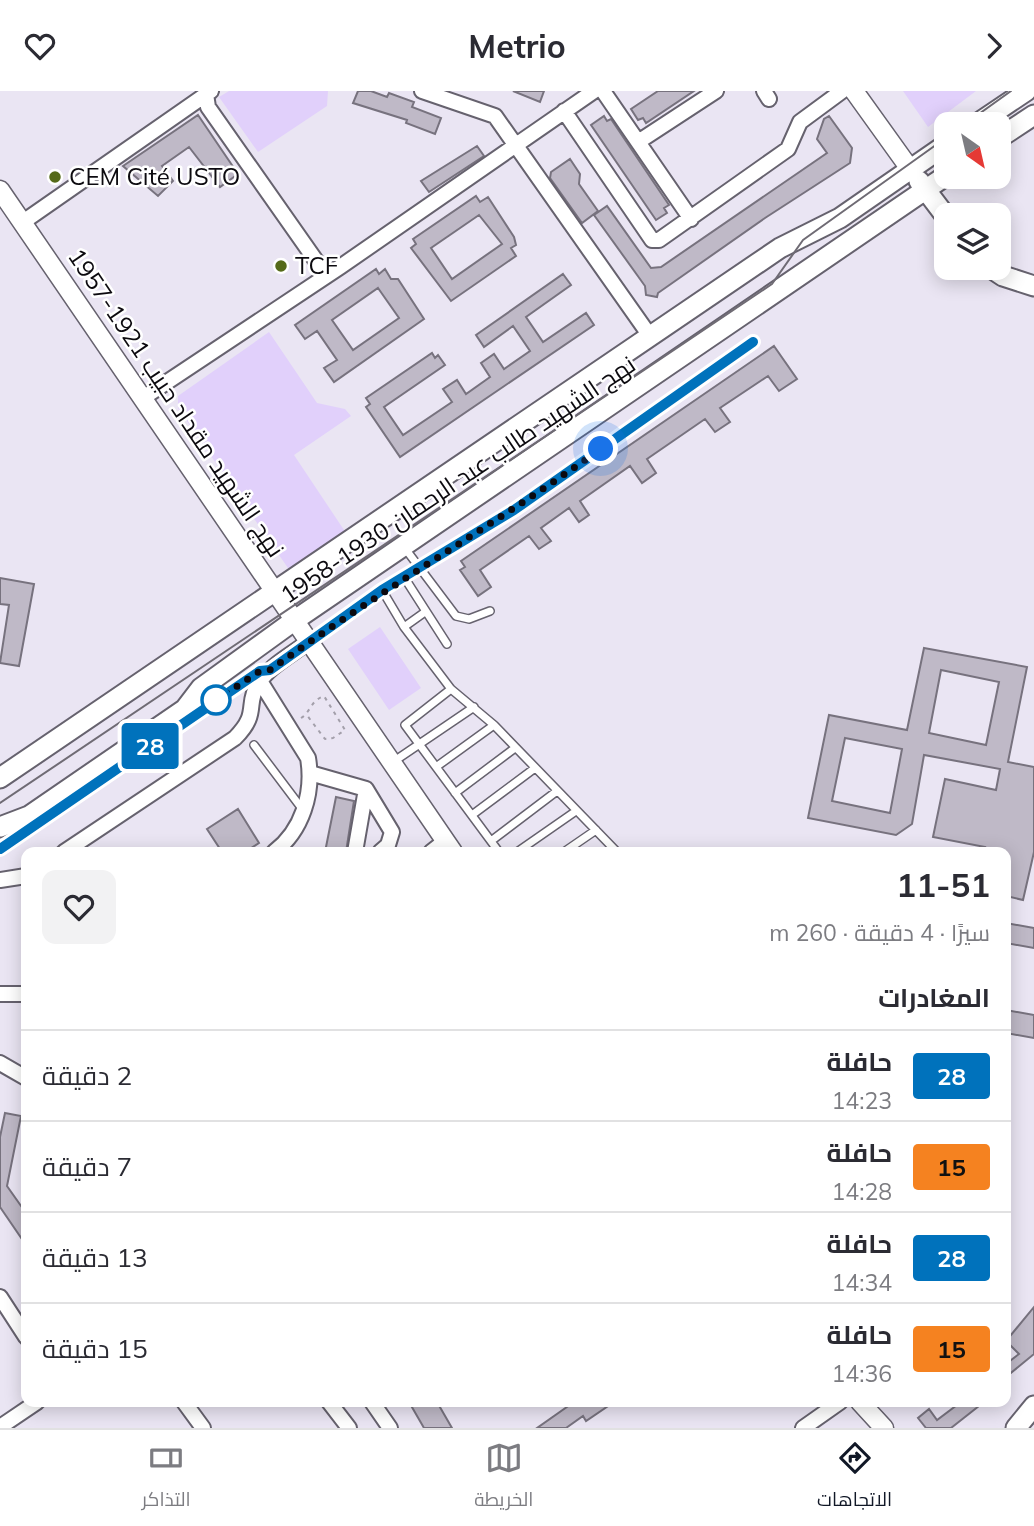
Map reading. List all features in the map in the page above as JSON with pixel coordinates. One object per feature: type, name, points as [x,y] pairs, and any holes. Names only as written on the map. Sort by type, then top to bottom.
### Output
[{"type":"main road","points":[[995,112],[1026,91]]},
{"type":"main road","points":[[1012,129],[1034,115]]},
{"type":"main road","name":"نهج الشهيد طالب عبد الرحمان 1930-1958","points":[[0,778],[274,589],[780,248],[841,218],[934,153]]},
{"type":"main road","points":[[910,169],[935,203]]},
{"type":"main road","name":"نهج الشهيد طالب عبد الرحمان 1930-1958","points":[[0,827],[29,815],[185,709],[201,688],[295,620],[934,184]]},
{"type":"main road","points":[[1011,279],[1034,286]]},
{"type":"main road","points":[[1016,1428],[1034,1406]]},
{"type":"street","points":[[422,91],[495,116],[650,336]]},
{"type":"street","points":[[143,398],[594,91]]},
{"type":"street","points":[[603,91],[691,219]]},
{"type":"street","points":[[638,142],[716,91]]},
{"type":"street","points":[[564,111],[652,240],[664,239],[788,149],[800,122],[842,91]]},
{"type":"street","points":[[854,91],[910,169]]},
{"type":"street","points":[[208,93],[208,107],[326,275]]},
{"type":"street","points":[[23,222],[208,93]]},
{"type":"street","name":"نهج الشهيد مقداد حبيب 1921-1957","points":[[0,190],[392,763],[442,847]]},
{"type":"street","points":[[72,847],[235,738],[251,718],[253,694],[265,675],[309,641]]},
{"type":"street","points":[[265,675],[308,758],[310,773],[311,789],[303,810],[289,841],[281,847]]},
{"type":"street","points":[[310,773],[366,789],[392,832],[386,847]]},
{"type":"street","points":[[356,847],[366,789]]},
{"type":"street","points":[[0,880],[21,880]]},
{"type":"street","points":[[0,994],[21,994]]},
{"type":"street","points":[[0,1063],[21,1075]]},
{"type":"street","points":[[0,1297],[21,1328]]},
{"type":"street","points":[[0,1427],[30,1407]]},
{"type":"street","points":[[187,1407],[201,1427]]},
{"type":"street","points":[[333,1407],[349,1428]]},
{"type":"street","points":[[375,1407],[390,1428]]},
{"type":"street","points":[[803,1428],[833,1407]]},
{"type":"street","points":[[865,1407],[884,1428]]},
{"type":"lane","points":[[309,641],[382,590],[514,510],[753,342]]},
{"type":"lane","points":[[404,546],[456,616],[470,619],[490,611]]},
{"type":"lane","points":[[404,577],[447,644]]},
{"type":"lane","points":[[382,590],[404,627],[451,689],[494,725],[610,847]]},
{"type":"lane","points":[[404,627],[425,612]]},
{"type":"lane","points":[[0,849],[260,671],[265,675]]},
{"type":"lane","points":[[451,689],[406,723],[418,745],[495,847]]},
{"type":"lane","points":[[392,763],[474,707]]},
{"type":"lane","points":[[436,767],[494,725]]},
{"type":"lane","points":[[254,745],[303,810]]},
{"type":"lane","points":[[455,793],[515,747]]},
{"type":"lane","points":[[472,815],[535,768]]},
{"type":"lane","points":[[491,841],[557,791]]},
{"type":"lane","points":[[524,847],[576,811]]},
{"type":"lane","points":[[572,847],[596,831]]},
{"type":"path","points":[[324,696],[345,730],[334,738],[325,739],[306,714],[312,702],[324,696]]},
{"type":"shaded area","points":[[229,91],[328,91],[327,106],[258,152],[219,97]]},
{"type":"shaded area","points":[[903,91],[976,91],[948,112],[934,112],[934,122],[928,127]]},
{"type":"shaded area","points":[[269,332],[317,403],[345,409],[351,416],[294,455],[346,533],[290,571],[178,408],[178,396]]},
{"type":"shaded area","points":[[380,627],[421,688],[389,710],[348,649]]},
{"type":"building","points":[[358,91],[371,91],[387,97],[389,93],[414,102],[412,107],[441,118],[435,134],[406,123],[407,120],[353,103]]},
{"type":"building","points":[[513,91],[544,91],[540,102]]},
{"type":"building","points":[[658,91],[694,91],[646,123],[643,118],[638,120],[631,109]]},
{"type":"building","points":[[198,115],[238,174],[220,187],[189,147],[162,166],[173,181],[158,196],[123,166]]},
{"type":"building","points":[[604,116],[607,121],[611,119],[669,205],[664,208],[667,213],[656,220],[591,125]]},
{"type":"building","points":[[829,116],[852,148],[850,163],[765,218],[658,293],[657,297],[646,295],[645,286],[594,215],[607,206],[651,268],[661,267],[827,153],[817,139],[824,119]]},
{"type":"building","points":[[477,146],[484,156],[429,192],[421,181]]},
{"type":"building","points":[[570,159],[580,174],[579,184],[598,211],[582,223],[550,178],[551,172]]},
{"type":"building","points":[[476,196],[480,202],[488,197],[514,237],[516,245],[511,248],[516,256],[451,301],[411,248],[416,244],[413,239]],"holes":[[[479,215],[502,244],[452,279],[431,248]]]},
{"type":"building","points":[[376,269],[379,274],[385,269],[391,279],[398,279],[424,319],[334,382],[324,368],[337,360],[317,331],[305,339],[295,325]],"holes":[[[378,288],[399,318],[353,350],[332,320]]]},
{"type":"building","points":[[563,274],[571,285],[526,317],[543,342],[586,313],[594,325],[400,457],[366,407],[370,404],[366,398],[432,353],[435,358],[438,355],[445,365],[384,407],[403,435],[452,402],[443,389],[457,380],[466,394],[490,377],[481,363],[494,354],[504,369],[530,351],[513,326],[484,347],[476,335]]},
{"type":"building","points":[[774,346],[797,379],[779,391],[768,376],[720,408],[730,422],[715,432],[705,419],[647,459],[656,473],[642,483],[630,466],[580,501],[589,515],[579,522],[569,508],[541,528],[551,541],[539,549],[529,536],[480,570],[491,587],[478,596],[460,570],[465,567],[461,561]]},
{"type":"building","points":[[0,578],[34,584],[19,666],[0,663],[9,605],[0,604]]},
{"type":"building","points":[[924,648],[1027,667],[1008,762],[1034,767],[1034,852],[1023,900],[1011,897],[1011,847],[985,847],[933,837],[945,779],[996,790],[1000,769],[924,755],[912,824],[896,835],[808,818],[829,715],[907,730]],"holes":[[[941,670],[999,682],[986,745],[929,733]],[[845,738],[902,749],[890,813],[832,801]]]},
{"type":"building","points":[[336,797],[354,801],[347,847],[326,847]]},
{"type":"building","points":[[238,809],[259,843],[253,847],[219,847],[207,829]]},
{"type":"building","points":[[1011,924],[1034,928],[1034,948],[1011,944]]},
{"type":"building","points":[[1011,1011],[1034,1015],[1034,1038],[1011,1034]]},
{"type":"building","points":[[5,1113],[21,1116],[7,1186],[21,1206],[21,1238],[0,1207],[0,1137]]},
{"type":"building","points":[[1034,1307],[1034,1354],[1011,1373],[1011,1360],[1019,1354],[1011,1346],[1011,1335]]},
{"type":"building","points":[[412,1407],[440,1407],[452,1428],[424,1428]]},
{"type":"building","points":[[567,1407],[607,1407],[586,1421],[583,1416],[566,1428],[537,1428]]},
{"type":"building","points":[[954,1407],[978,1407],[951,1428],[926,1428],[918,1418],[929,1409],[937,1420]]},
{"type":"tram line","points":[[982,112],[1011,91]]},
{"type":"tram line","points":[[0,803],[772,284],[803,240],[934,146]]},
{"type":"bus line","name":"28","points":[[0,849],[260,671],[270,670],[382,590],[514,510],[753,342]]},
{"type":"place","name":"CEM Cité USTO","points":[[55,177]]},
{"type":"place","name":"TCF","points":[[281,266]]},
{"type":"route","points":[[216,700],[260,671],[270,670],[382,590],[514,510],[601,449]]}]
